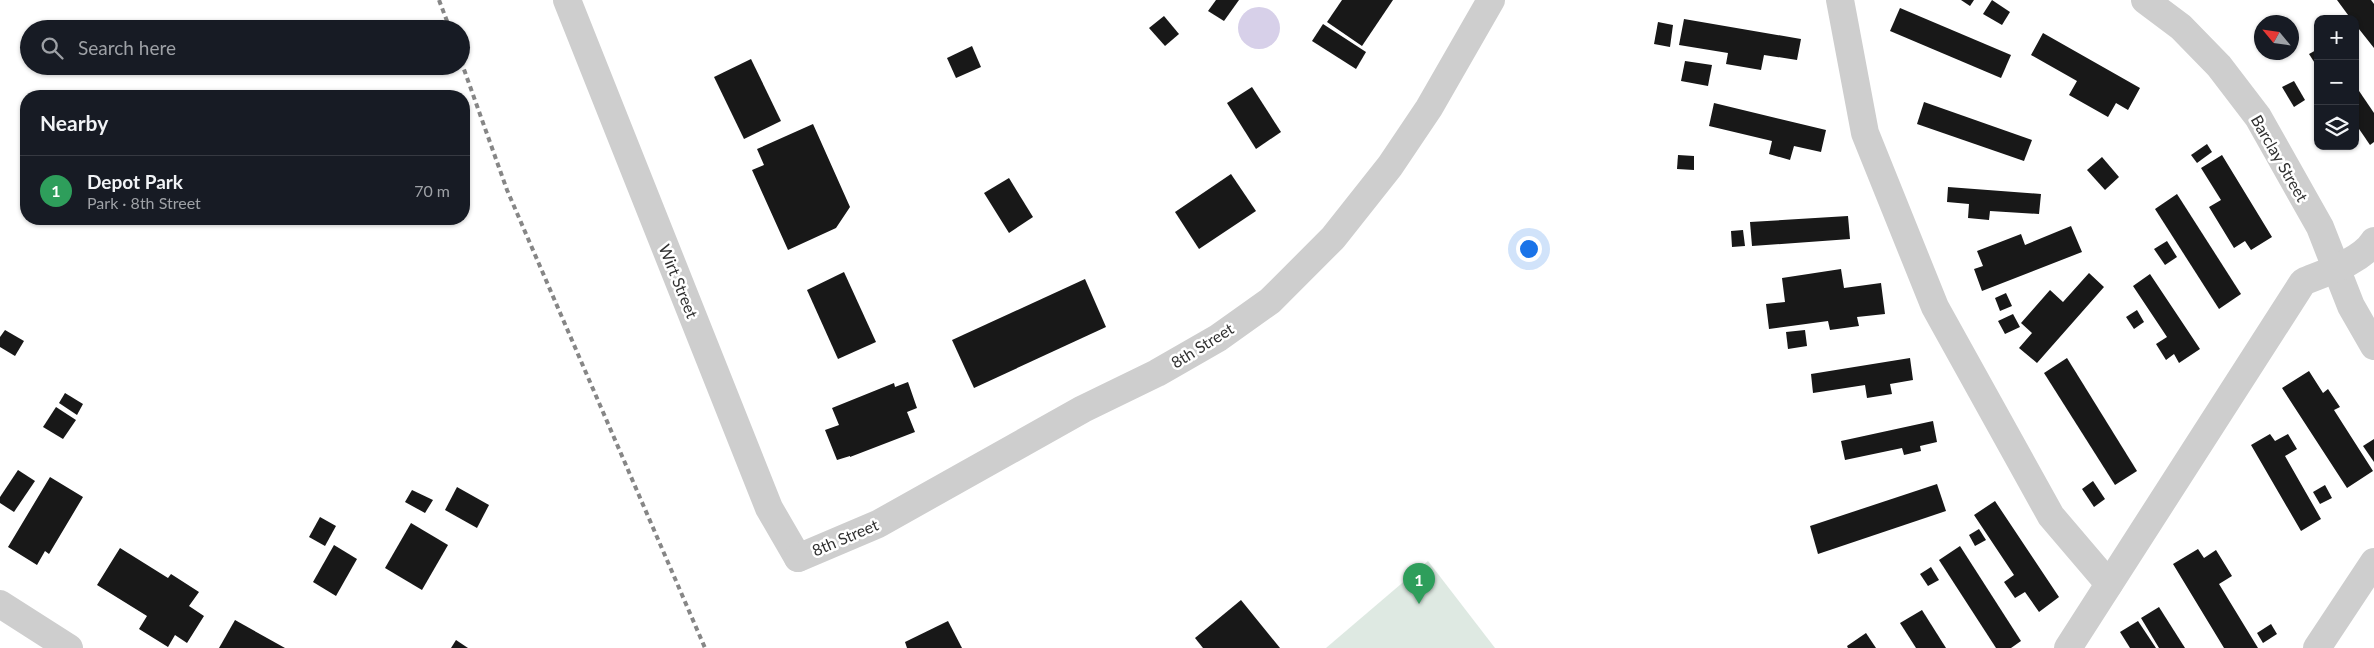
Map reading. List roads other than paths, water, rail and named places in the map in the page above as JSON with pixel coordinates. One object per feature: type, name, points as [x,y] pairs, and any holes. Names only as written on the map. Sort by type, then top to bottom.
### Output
[{"type":"street","name":"Wirt Street","points":[[567,0],[769,508],[796,569]]},
{"type":"street","name":"8th Street","points":[[796,569],[1083,409],[1157,373],[1218,338],[1270,301],[1333,238],[1390,166],[1429,108],[1491,0]]},
{"type":"street","points":[[1840,0],[1865,133],[1935,307],[2051,516],[2109,584]]},
{"type":"street","name":"Barclay Street","points":[[2145,0],[2181,27],[2219,66],[2258,117],[2320,227],[2351,306],[2374,346]]},
{"type":"street","points":[[2068,648],[2302,282],[2336,268],[2370,248],[2374,241]]},
{"type":"street","points":[[2317,648],[2374,562]]},
{"type":"street","points":[[0,604],[69,648]]},
{"type":"railway","points":[[439,0],[447,20]]},
{"type":"railway","points":[[466,75],[507,190],[705,648]]},
{"type":"place","name":"Depot Park","points":[[1419,604]]}]
